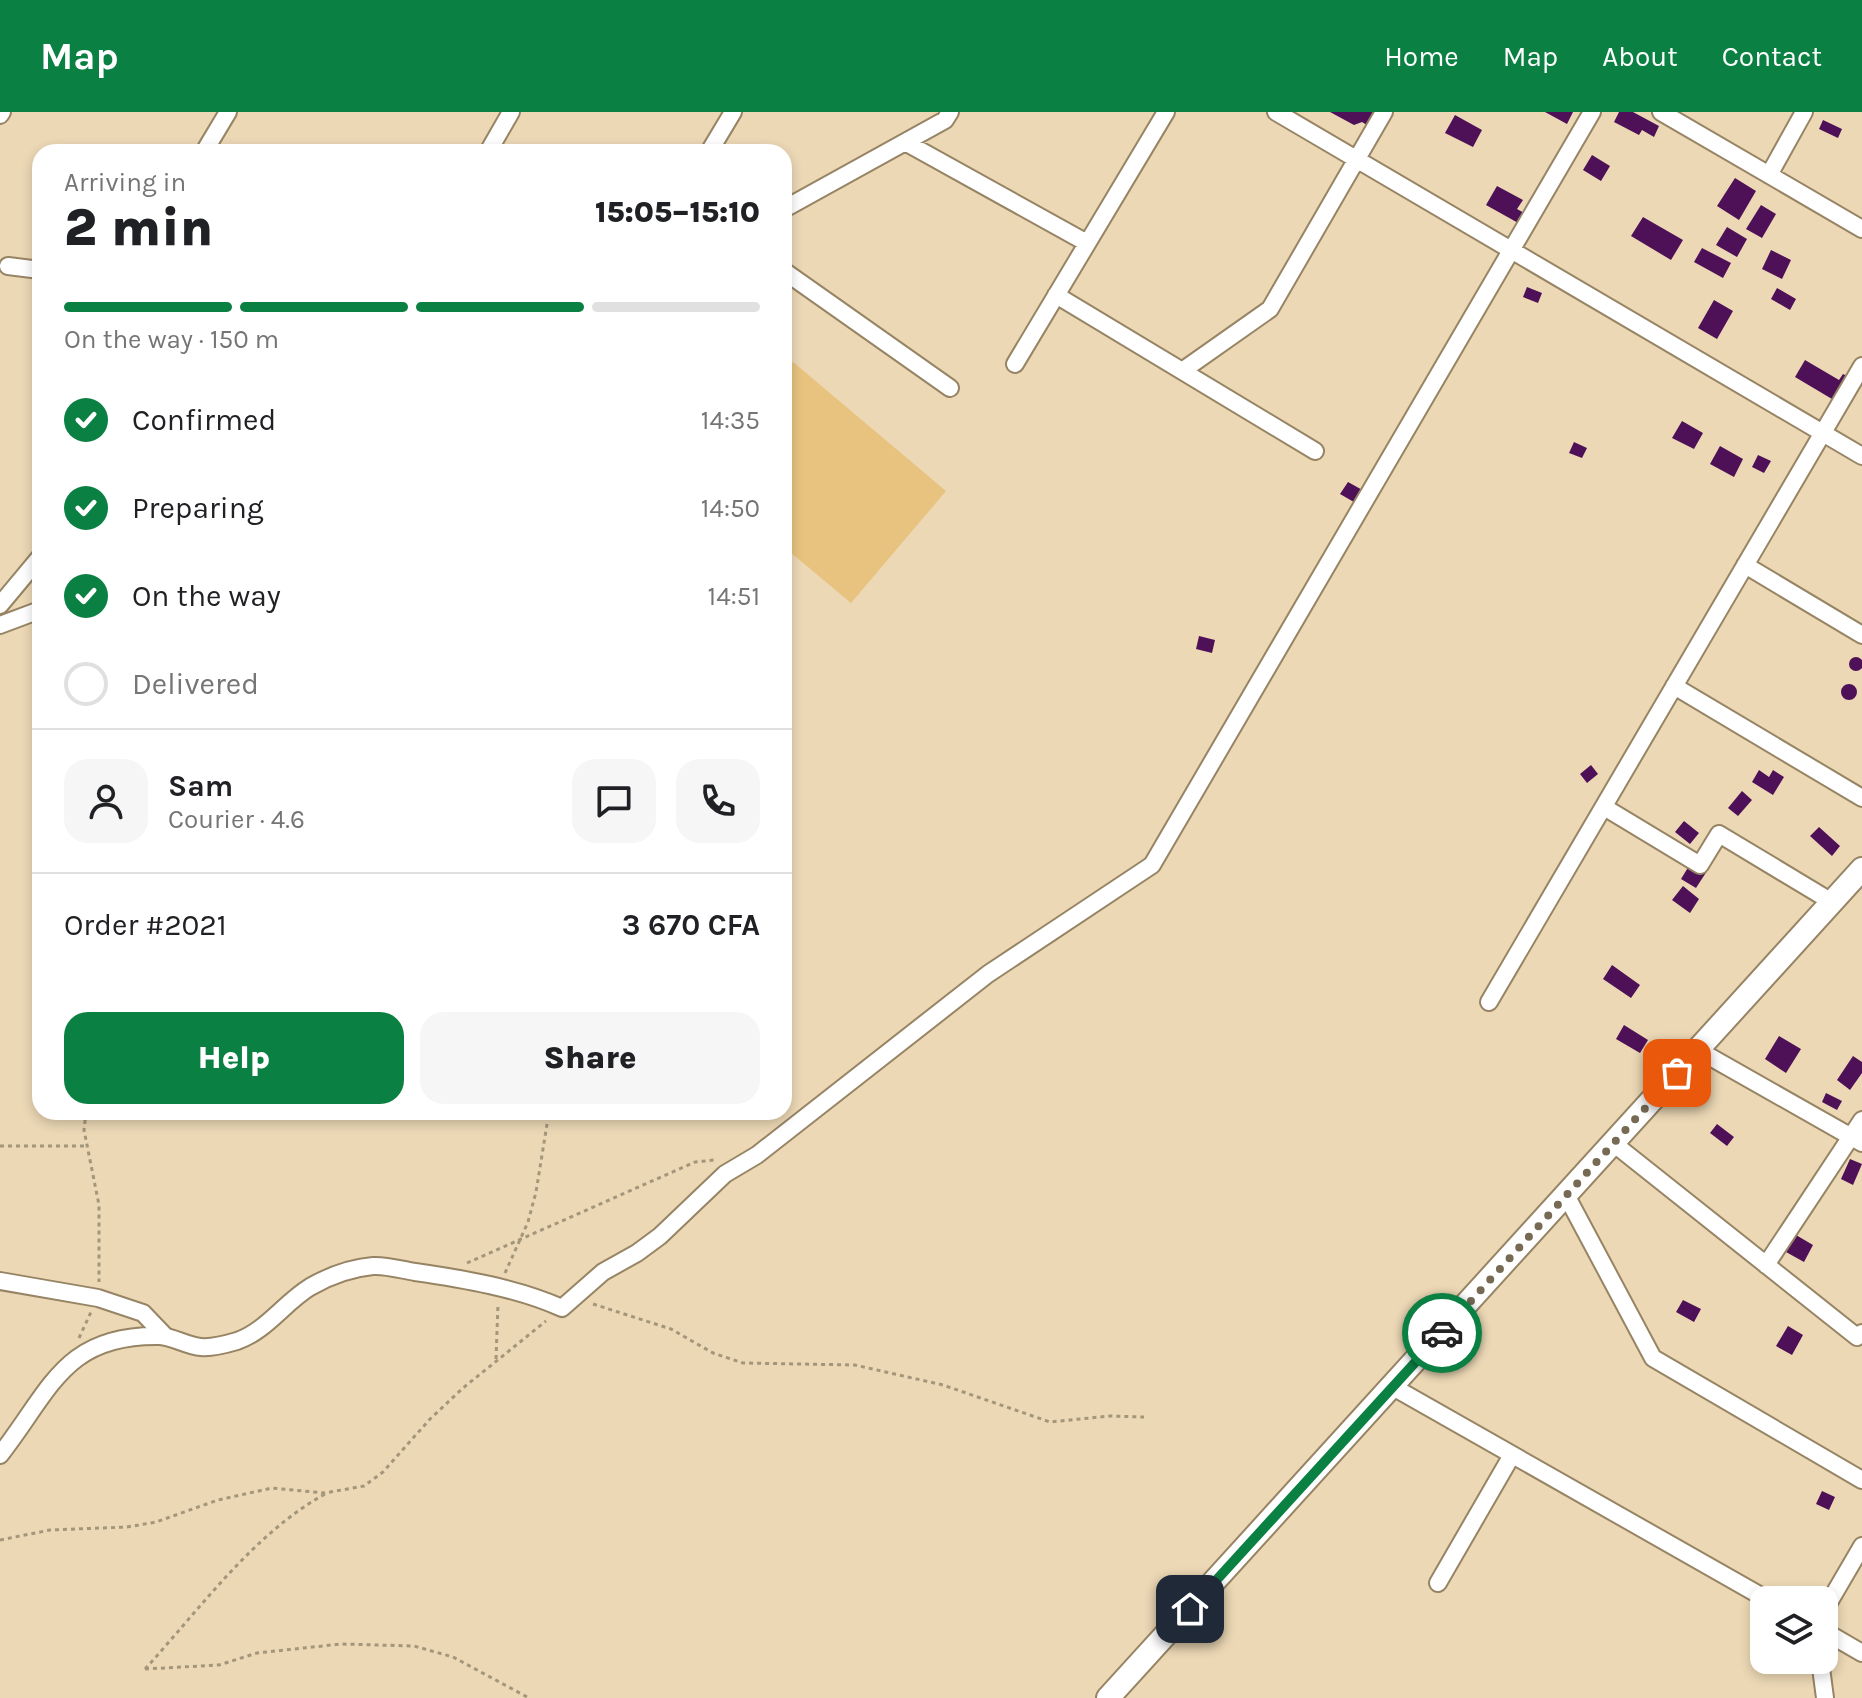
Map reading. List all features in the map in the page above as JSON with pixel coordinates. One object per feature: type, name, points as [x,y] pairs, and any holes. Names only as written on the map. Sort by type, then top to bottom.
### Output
[{"type":"main road","points":[[1108,1698],[1862,869]]},
{"type":"street","points":[[209,144],[228,112]]},
{"type":"street","points":[[493,144],[511,112]]},
{"type":"street","points":[[714,144],[733,112]]},
{"type":"street","points":[[1015,364],[1166,112]]},
{"type":"street","points":[[1276,112],[1862,456]]},
{"type":"street","points":[[1182,371],[1270,309],[1384,112]]},
{"type":"street","points":[[0,1455],[68,1363],[100,1344],[129,1336],[166,1337],[201,1347],[233,1342],[253,1335],[308,1288],[331,1276],[376,1266],[532,1295],[562,1308],[603,1272],[660,1236],[725,1174],[757,1155],[988,974],[1152,865],[1592,112]]},
{"type":"street","points":[[1661,112],[1862,229]]},
{"type":"street","points":[[1769,175],[1804,112]]},
{"type":"street","points":[[792,205],[905,142],[942,115]]},
{"type":"street","points":[[905,142],[1087,243]]},
{"type":"street","points":[[8,266],[32,269]]},
{"type":"street","points":[[792,277],[950,388]]},
{"type":"street","points":[[1056,295],[1315,451]]},
{"type":"street","points":[[1489,1002],[1862,366]]},
{"type":"street","points":[[1745,565],[1862,635]]},
{"type":"street","points":[[0,605],[32,567]]},
{"type":"street","points":[[0,625],[32,613]]},
{"type":"street","points":[[1674,686],[1862,798]]},
{"type":"street","points":[[1604,807],[1700,865],[1719,834],[1832,902]]},
{"type":"street","points":[[1698,1050],[1857,1140]]},
{"type":"street","points":[[1766,1265],[1857,1140],[1862,1120]]},
{"type":"street","points":[[1613,1143],[1857,1337],[1862,1333]]},
{"type":"street","points":[[1566,1195],[1653,1358],[1862,1480]]},
{"type":"street","points":[[0,1281],[98,1298],[143,1313],[166,1337]]},
{"type":"street","points":[[1393,1387],[1750,1590]]},
{"type":"street","points":[[1438,1583],[1512,1455]]},
{"type":"street","points":[[1838,1587],[1862,1546]]},
{"type":"street","points":[[1838,1639],[1862,1653]]},
{"type":"street","points":[[1822,1674],[1825,1698]]},
{"type":"path","points":[[68,1363],[98,1298],[101,1261],[99,1205],[84,1130],[85,1120]]},
{"type":"path","points":[[496,1359],[498,1289],[520,1240],[536,1192],[548,1120]]},
{"type":"path","points":[[0,1146],[87,1146]]},
{"type":"path","points":[[442,1276],[695,1162],[726,1159]]},
{"type":"path","points":[[593,1304],[671,1329],[713,1353],[743,1363],[855,1365],[943,1385],[1050,1422],[1110,1416],[1144,1417]]},
{"type":"path","points":[[0,1540],[50,1530],[127,1527],[156,1522],[218,1500],[272,1488],[325,1493],[364,1486],[383,1472],[430,1419],[496,1359],[562,1308]]},
{"type":"path","points":[[325,1493],[301,1507],[245,1560],[145,1669],[219,1665],[257,1653],[341,1644],[414,1646],[453,1657],[529,1698]]},
{"type":"shaded area","points":[[792,363],[946,491],[851,603],[792,554]]},
{"type":"building","points":[[1330,112],[1379,112],[1370,127],[1362,122],[1354,125]]},
{"type":"building","points":[[1545,112],[1573,112],[1567,124]]},
{"type":"building","points":[[1619,112],[1633,112],[1659,126],[1654,137],[1642,130],[1639,135],[1614,122]]},
{"type":"building","points":[[1455,115],[1482,130],[1473,147],[1445,133]]},
{"type":"building","points":[[1823,120],[1842,129],[1838,138],[1819,129]]},
{"type":"building","points":[[1592,155],[1610,166],[1601,181],[1583,170]]},
{"type":"building","points":[[1735,178],[1756,191],[1739,220],[1717,206]]},
{"type":"building","points":[[1497,186],[1523,200],[1517,209],[1526,214],[1520,224],[1486,205]]},
{"type":"building","points":[[1761,205],[1776,214],[1762,238],[1746,229]]},
{"type":"building","points":[[1643,217],[1683,240],[1671,260],[1631,236]]},
{"type":"building","points":[[1727,227],[1747,239],[1737,257],[1716,245]]},
{"type":"building","points":[[1702,248],[1731,263],[1723,278],[1694,262]]},
{"type":"building","points":[[1771,250],[1791,260],[1782,279],[1762,269]]},
{"type":"building","points":[[1527,287],[1542,293],[1538,303],[1523,297]]},
{"type":"building","points":[[1777,288],[1796,299],[1790,310],[1771,299]]},
{"type":"building","points":[[1714,300],[1733,311],[1717,339],[1698,328]]},
{"type":"building","points":[[1805,360],[1839,380],[1843,374],[1851,378],[1837,402],[1795,377]]},
{"type":"building","points":[[1682,421],[1703,433],[1694,449],[1672,438]]},
{"type":"building","points":[[1574,442],[1587,448],[1582,458],[1569,453]]},
{"type":"building","points":[[1720,446],[1743,459],[1734,477],[1710,464]]},
{"type":"building","points":[[1758,455],[1771,461],[1764,473],[1752,467]]},
{"type":"building","points":[[1348,482],[1366,492],[1359,505],[1340,494]]},
{"type":"building","points":[[1199,636],[1215,640],[1212,653],[1196,649]]},
{"type":"building","points":[[1856,657],[1863,664],[1856,671],[1849,664]]},
{"type":"building","points":[[1849,684],[1857,692],[1849,700],[1841,692]]},
{"type":"building","points":[[1591,765],[1598,774],[1587,783],[1580,774]]},
{"type":"building","points":[[1759,770],[1769,777],[1773,770],[1784,777],[1773,795],[1752,782]]},
{"type":"building","points":[[1742,791],[1752,800],[1738,816],[1728,808]]},
{"type":"building","points":[[1684,821],[1699,833],[1690,844],[1675,832]]},
{"type":"building","points":[[1819,827],[1840,846],[1832,856],[1810,836]]},
{"type":"building","points":[[1692,861],[1707,871],[1696,888],[1681,879]]},
{"type":"building","points":[[1683,886],[1699,899],[1690,913],[1672,900]]},
{"type":"building","points":[[1612,965],[1640,985],[1631,998],[1603,979]]},
{"type":"building","points":[[1624,1025],[1648,1040],[1640,1053],[1616,1039]]},
{"type":"building","points":[[1779,1036],[1801,1049],[1786,1073],[1765,1059]]},
{"type":"building","points":[[1853,1056],[1862,1062],[1862,1073],[1850,1090],[1837,1080]]},
{"type":"building","points":[[1826,1093],[1842,1101],[1837,1110],[1822,1102]]},
{"type":"building","points":[[1717,1124],[1734,1137],[1727,1146],[1710,1133]]},
{"type":"building","points":[[1850,1159],[1862,1164],[1853,1185],[1841,1179]]},
{"type":"building","points":[[1796,1235],[1813,1245],[1804,1262],[1786,1252]]},
{"type":"building","points":[[1683,1300],[1701,1309],[1694,1322],[1676,1312]]},
{"type":"building","points":[[1788,1326],[1803,1335],[1792,1355],[1776,1346]]},
{"type":"building","points":[[1822,1491],[1835,1497],[1829,1510],[1816,1504]]},
{"type":"way so far","points":[[1442,1333],[1677,1073]]},
{"type":"route","points":[[1190,1609],[1442,1333]]}]
